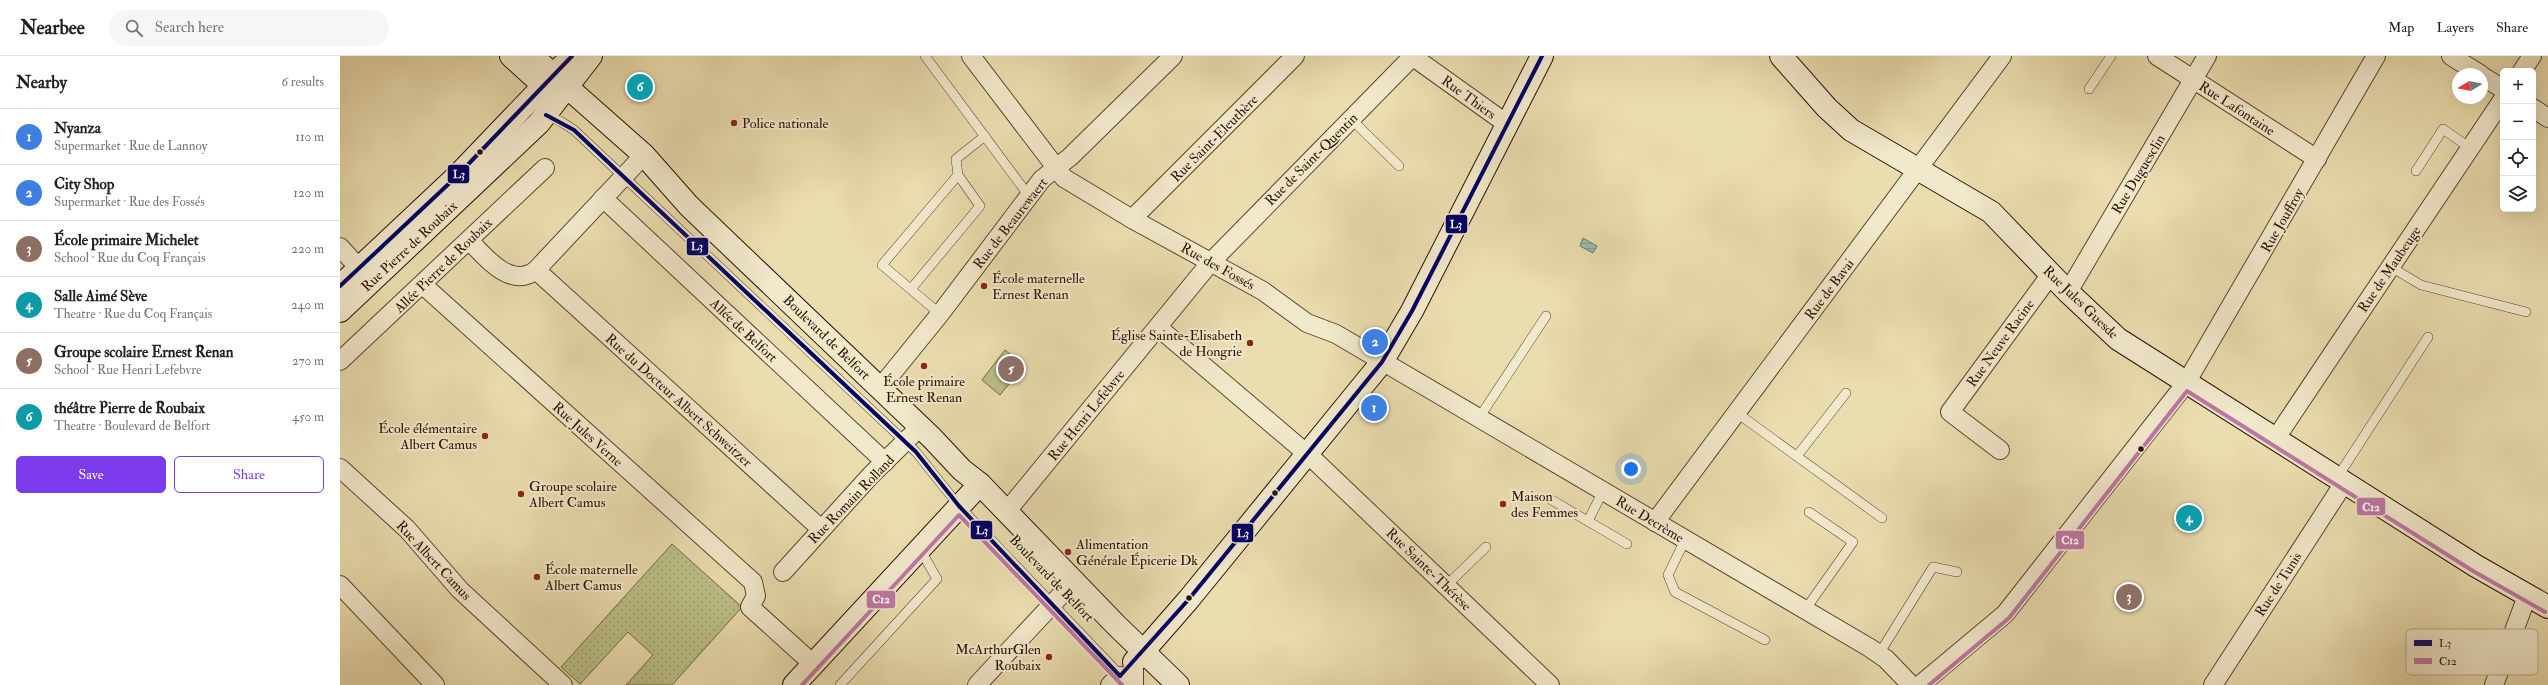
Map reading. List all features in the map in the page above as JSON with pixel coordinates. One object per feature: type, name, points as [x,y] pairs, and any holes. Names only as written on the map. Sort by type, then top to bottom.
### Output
[{"type":"main road","name":"Boulevard de Belfort","points":[[511,56],[555,86],[635,164],[689,206],[880,388],[913,435],[962,470],[971,494],[1063,592],[1129,674]]},
{"type":"main road","name":"Boulevard de Belfort","points":[[532,56],[555,86]]},
{"type":"main road","name":"Rue Pierre de Roubaix","points":[[340,311],[546,115],[555,86],[572,56]]},
{"type":"main road","name":"Rue Pierre de Roubaix","points":[[340,286],[555,86],[591,56]]},
{"type":"main road","points":[[1129,674],[1382,362],[1412,311],[1542,56]]},
{"type":"main road","name":"Rue Jules Guesde","points":[[1781,56],[1843,124],[1918,170],[1991,212],[2050,274],[2118,339],[2276,438],[2340,481],[2527,596],[2548,607]]},
{"type":"main road","name":"Boulevard de Belfort","points":[[971,494],[1007,512],[1063,592]]},
{"type":"main road","points":[[794,685],[971,494]]},
{"type":"main road","points":[[1129,674],[1158,685]]},
{"type":"main road","points":[[1129,674],[1178,685]]},
{"type":"street","name":"Rue des Fossés","points":[[971,56],[1064,178],[1132,219],[1263,291],[1303,320],[1336,334],[1382,362]]},
{"type":"street","name":"Rue de Beaurewaert","points":[[880,388],[940,314],[1042,179],[1070,157],[1172,56]]},
{"type":"street","name":"Rue Saint-Eleuthère","points":[[1132,219],[1295,56]]},
{"type":"street","name":"Rue Thiers","points":[[1413,56],[1507,124]]},
{"type":"street","name":"Rue de Saint-Quentin","points":[[1210,262],[1413,56]]},
{"type":"street","name":"Rue de Bavai","points":[[1655,522],[2002,56]]},
{"type":"street","name":"Rue Lafontaine","points":[[2157,56],[2317,160]]},
{"type":"street","name":"Rue Duguesclin","points":[[2068,292],[2207,56]]},
{"type":"street","name":"Rue Jouffroy","points":[[1920,685],[2005,614],[2186,382],[2317,160],[2376,56]]},
{"type":"street","points":[[2451,56],[2470,68]]},
{"type":"street","points":[[2524,68],[2532,56]]},
{"type":"street","points":[[2488,79],[2500,87]]},
{"type":"street","name":"Rue de Maubeuge","points":[[2276,438],[2500,103]]},
{"type":"street","points":[[2536,110],[2548,118]]},
{"type":"street","points":[[469,240],[504,272],[522,275],[536,270],[635,164]]},
{"type":"street","name":"Allée Pierre de Roubaix","points":[[340,362],[545,168]]},
{"type":"street","name":"Allée de Belfort","points":[[603,198],[886,462]]},
{"type":"street","points":[[340,247],[359,268]]},
{"type":"street","name":"Rue Henri Lefebvre","points":[[1007,512],[1159,328],[1210,262]]},
{"type":"street","name":"Rue du Docteur Albert Schweitzer","points":[[536,270],[821,529]]},
{"type":"street","name":"Rue Neuve Racine","points":[[2000,450],[1950,412],[2050,274]]},
{"type":"street","name":"Rue Jules Verne","points":[[423,285],[753,582],[756,596],[750,607],[813,664]]},
{"type":"street","name":"Rue Sainte-Thérèse","points":[[1159,328],[1307,454],[1447,585],[1550,685]]},
{"type":"street","name":"Rue Decrème","points":[[1382,362],[1879,654],[1911,685]]},
{"type":"street","name":"Rue Romain Rolland","points":[[783,572],[821,529],[913,435]]},
{"type":"street","name":"Rue Albert Camus","points":[[340,468],[407,529],[460,590],[563,685]]},
{"type":"street","name":"Rue de Tunis","points":[[2213,685],[2340,481]]},
{"type":"street","points":[[340,585],[435,685]]},
{"type":"street","points":[[977,685],[1063,592]]},
{"type":"street","points":[[2515,629],[2527,596]]},
{"type":"street","points":[[2494,685],[2498,675]]},
{"type":"lane","points":[[925,56],[1028,196]]},
{"type":"lane","points":[[2089,89],[2111,56]]},
{"type":"lane","name":"Boulevard de Belfort","points":[[546,115],[569,126],[635,164],[913,435],[920,457],[971,494]]},
{"type":"lane","points":[[1351,119],[1399,166]]},
{"type":"lane","points":[[2416,171],[2443,129],[2470,148]]},
{"type":"lane","points":[[911,289],[980,206],[958,175],[956,159],[985,136]]},
{"type":"lane","points":[[940,314],[882,265],[958,175]]},
{"type":"lane","points":[[2391,267],[2421,285],[2526,312]]},
{"type":"lane","points":[[1479,418],[1546,316]]},
{"type":"lane","points":[[2340,481],[2428,337]]},
{"type":"lane","points":[[1797,456],[1846,393]]},
{"type":"lane","points":[[1737,412],[1882,518]]},
{"type":"lane","points":[[1588,521],[1603,491]]},
{"type":"lane","points":[[1550,499],[1627,544]]},
{"type":"lane","points":[[1806,610],[1853,542],[1809,512]]},
{"type":"lane","points":[[1685,540],[1668,575],[1675,592],[1765,640]]},
{"type":"lane","points":[[1447,585],[1486,547]]},
{"type":"lane","points":[[840,685],[937,579],[920,549]]},
{"type":"lane","points":[[1879,654],[1934,567],[1957,572]]},
{"type":"green space","points":[[1005,350],[1024,365],[1000,395],[982,380]]},
{"type":"green space","points":[[672,544],[742,607],[672,685],[626,685],[653,655],[628,632],[580,684],[561,667]]},
{"type":"water","points":[[1583,238],[1597,246],[1593,253],[1580,246]]},
{"type":"transit line","name":"L3","points":[[340,286],[456,177],[572,56]]},
{"type":"transit line","name":"L3","points":[[1120,676],[1189,599],[1382,362],[1412,311],[1542,56]]},
{"type":"transit line","name":"L3","points":[[546,115],[574,130],[916,452],[959,506],[1120,676]]},
{"type":"transit line","name":"C12","points":[[1929,685],[2009,618],[2187,391],[2473,571],[2545,612]]},
{"type":"transit line","name":"C12","points":[[802,685],[959,515],[1122,685]]},
{"type":"place","name":"théâtre Pierre de Roubaix","points":[[640,87]]},
{"type":"place","name":"Police nationale","points":[[734,123]]},
{"type":"place","name":"École maternelle Ernest Renan","points":[[984,286]]},
{"type":"place","name":"City Shop","points":[[1375,342]]},
{"type":"place","name":"Église Sainte-Elisabeth de Hongrie","points":[[1250,343]]},
{"type":"place","name":"École primaire Ernest Renan","points":[[924,366]]},
{"type":"place","name":"Groupe scolaire Ernest Renan","points":[[1011,369]]},
{"type":"place","name":"Nyanza","points":[[1374,408]]},
{"type":"place","name":"École élémentaire Albert Camus","points":[[485,436]]},
{"type":"place","name":"Groupe scolaire Albert Camus","points":[[521,494]]},
{"type":"place","name":"Maison des Femmes","points":[[1503,504]]},
{"type":"place","name":"Salle Aimé Sève","points":[[2189,518]]},
{"type":"place","name":"Alimentation Générale Épicerie Dk","points":[[1068,552]]},
{"type":"place","name":"École maternelle Albert Camus","points":[[537,577]]},
{"type":"place","name":"École primaire Michelet","points":[[2129,597]]},
{"type":"place","name":"McArthurGlen Roubaix","points":[[1049,657]]}]
